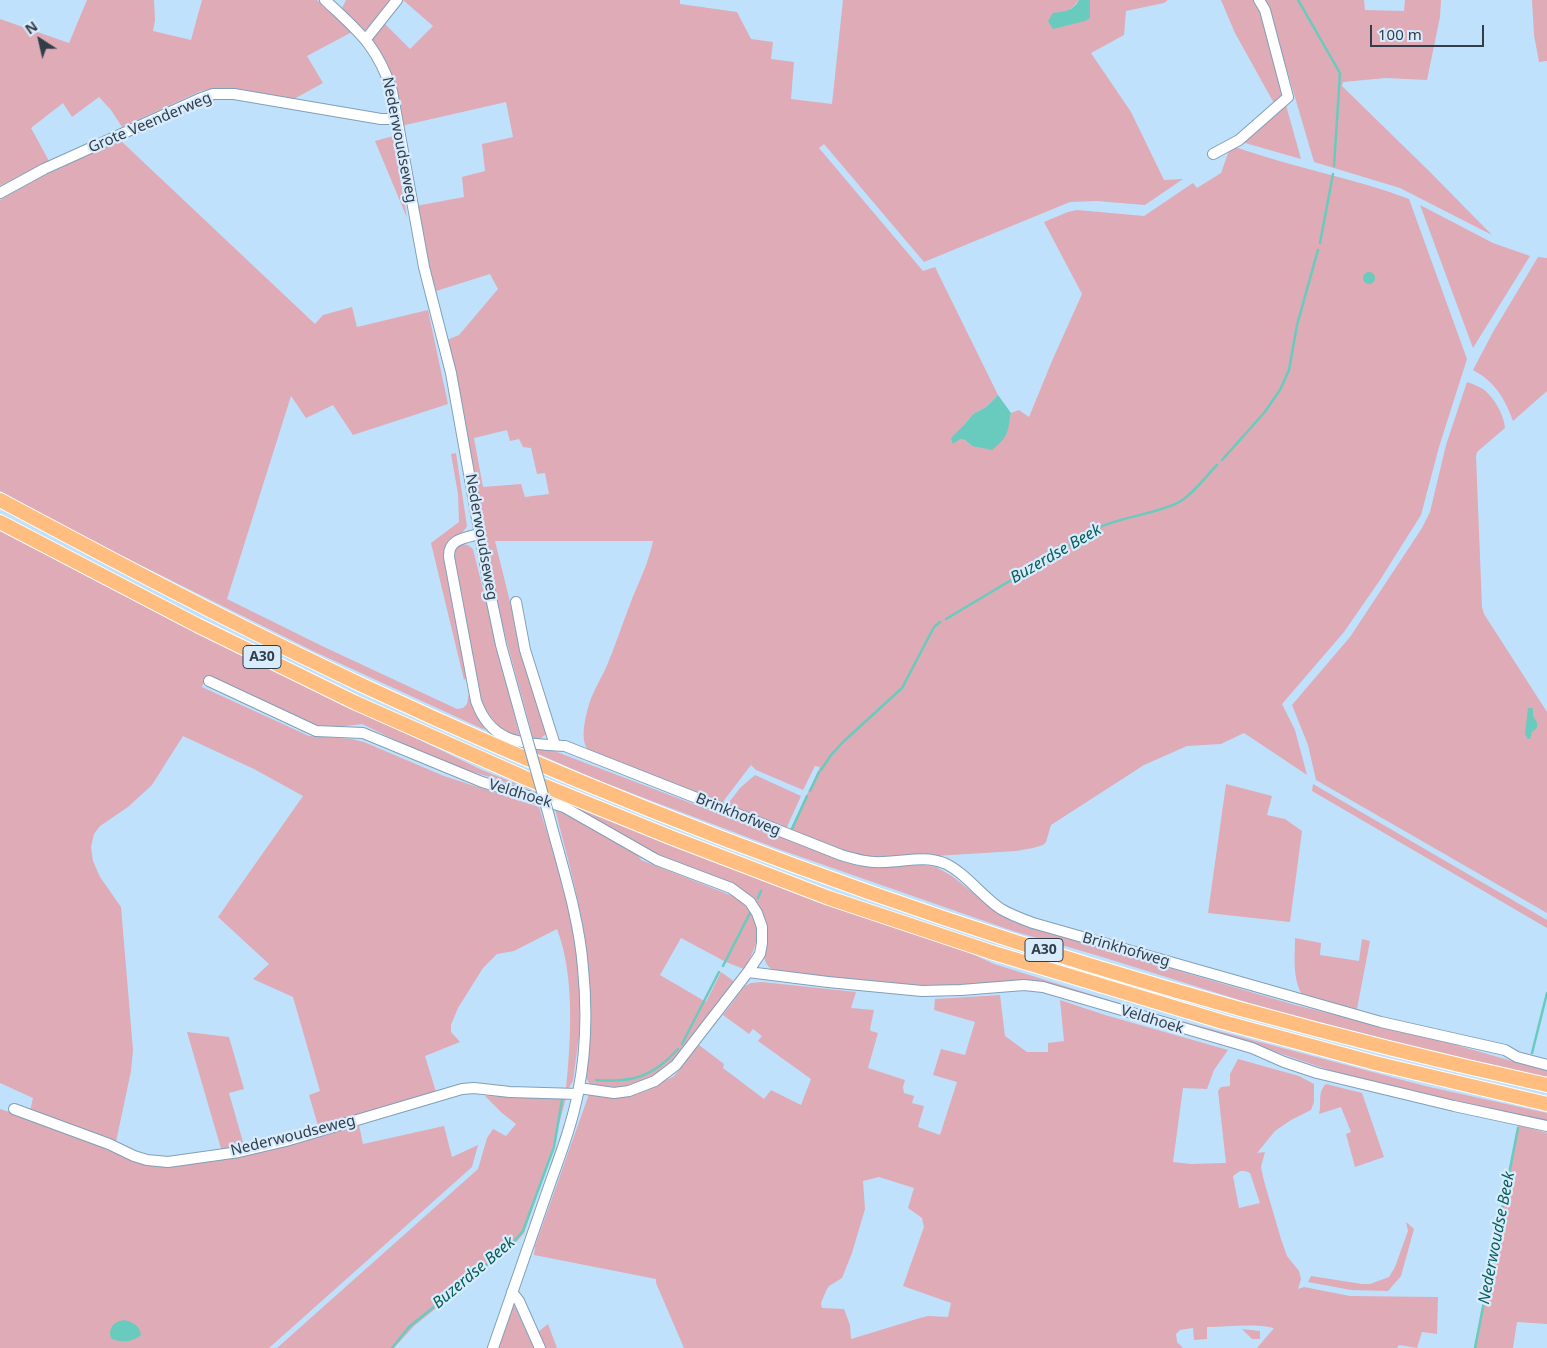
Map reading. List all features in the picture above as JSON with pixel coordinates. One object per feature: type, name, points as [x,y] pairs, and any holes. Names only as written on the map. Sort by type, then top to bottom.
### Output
[{"type":"highway","name":"A30","points":[[0,500],[197,604],[365,686],[520,755],[688,824],[836,880],[974,928],[1109,971],[1225,1005],[1372,1044],[1547,1085]]},
{"type":"highway","name":"A30","points":[[0,522],[197,625],[356,703],[530,780],[830,898],[994,953],[1223,1022],[1375,1063],[1547,1104]]},
{"type":"street","name":"Nederwoudseweg","points":[[325,0],[375,50],[385,70],[392,91],[424,267],[451,373],[479,534],[501,645],[573,904],[583,968],[584,1034],[578,1091],[566,1139],[493,1348]]},
{"type":"street","points":[[366,39],[397,0]]},
{"type":"street","points":[[1213,154],[1239,140],[1288,97],[1265,10],[1259,0]]},
{"type":"street","name":"Grote Veenderweg","points":[[0,192],[44,168],[213,94],[234,94],[381,119],[397,119]]},
{"type":"street","name":"Brinkhofweg","points":[[479,534],[455,542],[450,546],[449,552],[474,692],[479,710],[490,726],[507,738],[522,743],[565,746],[841,855],[864,861],[884,862],[926,859],[944,863],[1000,909],[1033,923],[1381,1022],[1505,1050],[1518,1057],[1547,1065]]},
{"type":"street","points":[[516,602],[525,650],[555,745]]},
{"type":"street","name":"Veldhoek","points":[[209,681],[316,731],[363,734],[482,782],[564,807],[657,860],[731,888],[750,902],[757,913],[762,927],[760,954],[676,1065],[660,1078],[622,1092],[578,1091]]},
{"type":"street","name":"Veldhoek","points":[[748,972],[922,991],[1024,985],[1042,987],[1252,1048],[1316,1073],[1547,1126]]},
{"type":"street","name":"Nederwoudseweg","points":[[14,1109],[109,1144],[134,1156],[147,1160],[168,1162],[240,1152],[286,1142],[462,1089],[474,1088],[510,1092],[578,1091]]},
{"type":"street","points":[[512,1292],[519,1301],[540,1348]]},
{"type":"shaded area","points":[[87,0],[154,0],[155,20],[153,31],[191,40],[202,0],[317,0],[352,32],[307,56],[323,83],[292,100],[212,90],[201,91],[122,127],[111,110],[99,97],[72,117],[63,103],[31,128],[49,161],[0,186],[0,19],[69,43]]},
{"type":"shaded area","points":[[346,0],[390,0],[365,31],[341,10]]},
{"type":"shaded area","points":[[403,0],[680,0],[680,4],[737,12],[751,39],[773,42],[771,59],[794,62],[791,99],[832,104],[843,0],[1079,0],[1067,11],[1089,13],[1090,0],[1168,0],[1164,3],[1126,11],[1124,35],[1091,53],[1131,112],[1164,180],[1183,179],[1145,205],[1097,201],[1070,202],[924,262],[824,144],[819,148],[923,271],[935,267],[998,395],[986,407],[973,414],[961,429],[960,439],[965,440],[972,446],[1010,420],[1011,413],[1019,410],[1029,417],[1082,294],[1044,222],[1077,210],[1144,216],[1193,183],[1197,188],[1221,173],[1230,148],[1238,148],[1409,199],[1467,359],[1439,447],[1421,515],[1344,632],[1282,704],[1295,730],[1307,775],[1244,733],[1221,744],[1187,746],[1144,765],[1051,825],[1046,842],[1033,848],[1016,851],[935,856],[916,854],[877,858],[840,850],[790,830],[820,767],[815,766],[803,790],[756,770],[751,765],[722,803],[590,752],[587,748],[584,733],[588,706],[605,670],[647,563],[653,541],[495,541],[516,632],[546,725],[546,734],[534,741],[494,595],[447,340],[459,335],[498,289],[490,274],[433,292],[416,206],[464,197],[462,177],[485,171],[482,144],[513,137],[506,102],[401,126],[393,88],[371,37],[382,21],[410,49],[433,26]],"holes":[[[507,430],[510,441],[519,439],[523,447],[531,448],[537,474],[545,473],[549,494],[525,497],[521,484],[483,487],[474,438]]]},
{"type":"shaded area","points":[[1079,0],[1090,0],[1090,18],[1053,29],[1048,21],[1053,13],[1071,9]]},
{"type":"shaded area","points":[[1221,0],[1255,0],[1262,14],[1284,97],[1275,105],[1235,33]]},
{"type":"shaded area","points":[[1263,0],[1364,0],[1365,10],[1404,11],[1405,0],[1441,0],[1440,17],[1427,80],[1386,78],[1343,82],[1342,86],[1492,235],[1400,188],[1314,162],[1269,9]]},
{"type":"shaded area","points":[[1532,0],[1547,0],[1547,61],[1539,62],[1534,35]]},
{"type":"shaded area","points":[[1286,105],[1301,159],[1245,143],[1247,139]]},
{"type":"shaded area","points":[[393,136],[407,218],[375,141]]},
{"type":"shaded area","points":[[120,140],[315,324],[323,315],[352,307],[357,327],[428,310],[448,404],[353,435],[333,405],[306,418],[291,396],[227,599],[457,709],[463,708],[467,704],[469,693],[485,730],[313,651],[94,542],[0,491],[0,200],[43,176]]},
{"type":"shaded area","points":[[1420,205],[1493,243],[1530,256],[1473,348]]},
{"type":"shaded area","points":[[1538,257],[1547,258],[1547,391],[1513,421],[1498,391],[1487,379],[1473,370],[1493,332]]},
{"type":"shaded area","points":[[1367,272],[1371,272],[1375,278],[1371,284],[1367,284],[1363,280],[1363,276]]},
{"type":"shaded area","points":[[1467,382],[1483,389],[1495,401],[1505,428],[1477,452],[1476,456],[1482,607],[1484,614],[1547,712],[1547,913],[1316,780],[1308,745],[1292,705],[1350,637],[1422,528],[1430,512],[1446,445]]},
{"type":"shaded area","points":[[998,395],[1011,413],[1008,430],[1002,441],[992,450],[972,446],[965,440],[960,439],[953,444],[952,437],[973,414],[986,407]]},
{"type":"shaded area","points":[[456,453],[467,526],[445,548],[469,676],[464,680],[431,543],[459,522],[458,494],[451,454]]},
{"type":"shaded area","points":[[0,531],[178,624],[482,770],[535,791],[441,762],[362,724],[338,727],[308,725],[206,677],[202,687],[309,736],[352,739],[364,742],[444,776],[539,807],[571,907],[577,944],[580,991],[579,1036],[573,1081],[568,1089],[566,1089],[570,1029],[569,987],[563,947],[557,929],[514,951],[497,954],[483,968],[458,1008],[451,1025],[451,1032],[460,1042],[425,1056],[437,1095],[319,1129],[309,1095],[320,1091],[293,997],[253,979],[269,964],[218,917],[303,796],[254,769],[183,736],[152,785],[128,807],[100,826],[94,834],[91,847],[93,861],[100,877],[121,907],[133,1050],[131,1071],[116,1142],[30,1111],[33,1098],[0,1083]]},
{"type":"shaded area","points":[[462,544],[468,545],[473,549],[520,738],[500,729],[481,703],[454,554]]},
{"type":"shaded area","points":[[1528,708],[1532,708],[1537,723],[1537,728],[1532,732],[1530,739],[1525,734]]},
{"type":"shaded area","points":[[527,749],[549,749],[843,861],[876,867],[922,865],[936,867],[952,876],[1002,916],[1016,923],[1295,1005],[1449,1043],[1547,1071],[1547,1079],[1385,1041],[1281,1013],[1013,931],[781,850],[602,782]]},
{"type":"shaded area","points":[[755,775],[801,796],[786,829],[727,805],[740,788]]},
{"type":"shaded area","points":[[1226,784],[1272,796],[1267,815],[1285,819],[1302,831],[1290,922],[1208,913]]},
{"type":"shaded area","points":[[1313,784],[1547,920],[1547,928],[1312,791]]},
{"type":"shaded area","points":[[540,792],[745,873],[968,952],[994,964],[1151,1013],[1425,1086],[1547,1113],[1547,1122],[1471,1107],[1341,1074],[1279,1053],[1152,1018],[1036,982],[942,989],[835,979],[773,970],[768,966],[764,958],[765,934],[753,903],[541,798]]},
{"type":"shaded area","points":[[555,809],[571,814],[634,849],[641,860],[735,897],[751,913],[755,922],[757,939],[744,969],[726,962],[681,938],[660,975],[706,1002],[721,972],[735,982],[667,1071],[637,1085],[618,1087],[591,1086],[585,1076],[590,1014],[587,956],[576,893]]},
{"type":"shaded area","points":[[1295,938],[1321,943],[1320,955],[1359,961],[1362,939],[1370,941],[1357,1009],[1303,996],[1297,983]]},
{"type":"shaded area","points":[[762,982],[856,992],[851,1008],[874,1010],[870,1029],[878,1033],[868,1068],[905,1080],[904,1093],[914,1096],[912,1103],[924,1106],[918,1127],[940,1135],[957,1082],[933,1075],[941,1049],[965,1055],[975,1022],[934,1010],[935,999],[1000,995],[1005,1036],[1027,1052],[1048,1052],[1048,1043],[1064,1041],[1060,1000],[1105,1015],[1228,1050],[1214,1070],[1207,1089],[1183,1088],[1173,1162],[1191,1164],[1226,1163],[1218,1091],[1221,1087],[1230,1086],[1230,1074],[1238,1059],[1299,1076],[1314,1084],[1314,1102],[1311,1110],[1275,1131],[1257,1153],[1265,1152],[1261,1167],[1264,1181],[1287,1256],[1299,1271],[1301,1279],[1298,1289],[1304,1287],[1350,1296],[1438,1297],[1437,1334],[1422,1332],[1417,1348],[1399,1345],[1397,1348],[1257,1348],[1274,1328],[1249,1325],[1207,1327],[1207,1339],[1194,1340],[1193,1328],[1180,1330],[1176,1334],[1177,1342],[1183,1348],[684,1348],[656,1283],[656,1279],[534,1255],[535,1246],[589,1094],[628,1096],[646,1091],[674,1076],[699,1045],[724,1064],[723,1068],[764,1099],[771,1090],[801,1105],[811,1079],[758,1041],[762,1036],[753,1029],[749,1034],[723,1015],[745,986],[751,983]],"holes":[[[1240,1171],[1250,1173],[1260,1203],[1239,1208],[1233,1176]],[[879,1177],[914,1188],[908,1208],[922,1218],[924,1227],[903,1286],[951,1303],[948,1317],[928,1316],[851,1339],[850,1325],[844,1309],[822,1308],[821,1303],[829,1286],[842,1278],[852,1253],[865,1209],[863,1181]]]},
{"type":"shaded area","points":[[187,1032],[229,1037],[244,1089],[229,1093],[245,1149],[222,1152]]},
{"type":"shaded area","points":[[1326,1084],[1362,1093],[1384,1157],[1355,1167],[1346,1134],[1351,1132],[1341,1107],[1319,1114],[1321,1094]]},
{"type":"shaded area","points":[[485,1096],[566,1098],[552,1150],[524,1233],[512,1247],[414,1326],[394,1348],[277,1348],[478,1169],[487,1138],[493,1129],[506,1136],[516,1124]]},
{"type":"shaded area","points":[[0,1109],[71,1132],[147,1163],[159,1166],[210,1162],[260,1153],[359,1125],[363,1144],[444,1126],[452,1157],[478,1145],[472,1167],[269,1348],[0,1348]]},
{"type":"shaded area","points":[[1518,1125],[1547,1133],[1547,1324],[1517,1322],[1513,1348],[1474,1348]]},
{"type":"shaded area","points":[[1406,1222],[1414,1229],[1401,1276],[1388,1291],[1351,1290],[1308,1282],[1311,1276],[1370,1284],[1389,1277],[1395,1267],[1408,1231]]},
{"type":"shaded area","points":[[513,1303],[534,1348],[498,1348]]},
{"type":"shaded area","points":[[124,1320],[137,1326],[141,1335],[127,1341],[112,1339],[110,1332],[112,1326]]},
{"type":"shaded area","points":[[548,1324],[557,1348],[545,1348],[538,1332]]},
{"type":"shaded area","points":[[1242,1329],[1260,1331],[1260,1339],[1252,1339]]},
{"type":"waterway","name":"Buzerdse Beek","points":[[1298,0],[1340,73],[1334,166]]},
{"type":"waterway","name":"Buzerdse Beek","points":[[1320,243],[1333,174]]},
{"type":"waterway","name":"Buzerdse Beek","points":[[1222,460],[1264,413],[1280,390],[1289,370],[1297,325],[1318,250]]},
{"type":"waterway","name":"Buzerdse Beek","points":[[946,619],[1100,527],[1163,509],[1181,501],[1196,489],[1217,465]]},
{"type":"waterway","name":"Buzerdse Beek","points":[[821,770],[843,742],[902,688],[934,627],[940,622]]},
{"type":"waterway","name":"Buzerdse Beek","points":[[810,791],[819,772]]},
{"type":"waterway","name":"Buzerdse Beek","points":[[791,831],[807,796]]},
{"type":"waterway","name":"Buzerdse Beek","points":[[758,898],[761,891]]},
{"type":"waterway","name":"Buzerdse Beek","points":[[723,966],[751,911]]},
{"type":"waterway","name":"Buzerdse Beek","points":[[682,1044],[719,972]]},
{"type":"waterway","name":"Nederwoudse Beek","points":[[1532,1053],[1547,993]]},
{"type":"waterway","name":"Buzerdse Beek","points":[[596,1080],[621,1080],[642,1076],[660,1066],[678,1049]]},
{"type":"waterway","name":"Buzerdse Beek","points":[[392,1348],[409,1327],[511,1245],[523,1231],[554,1147],[562,1100]]},
{"type":"waterway","name":"Nederwoudse Beek","points":[[1475,1348],[1518,1128]]}]
